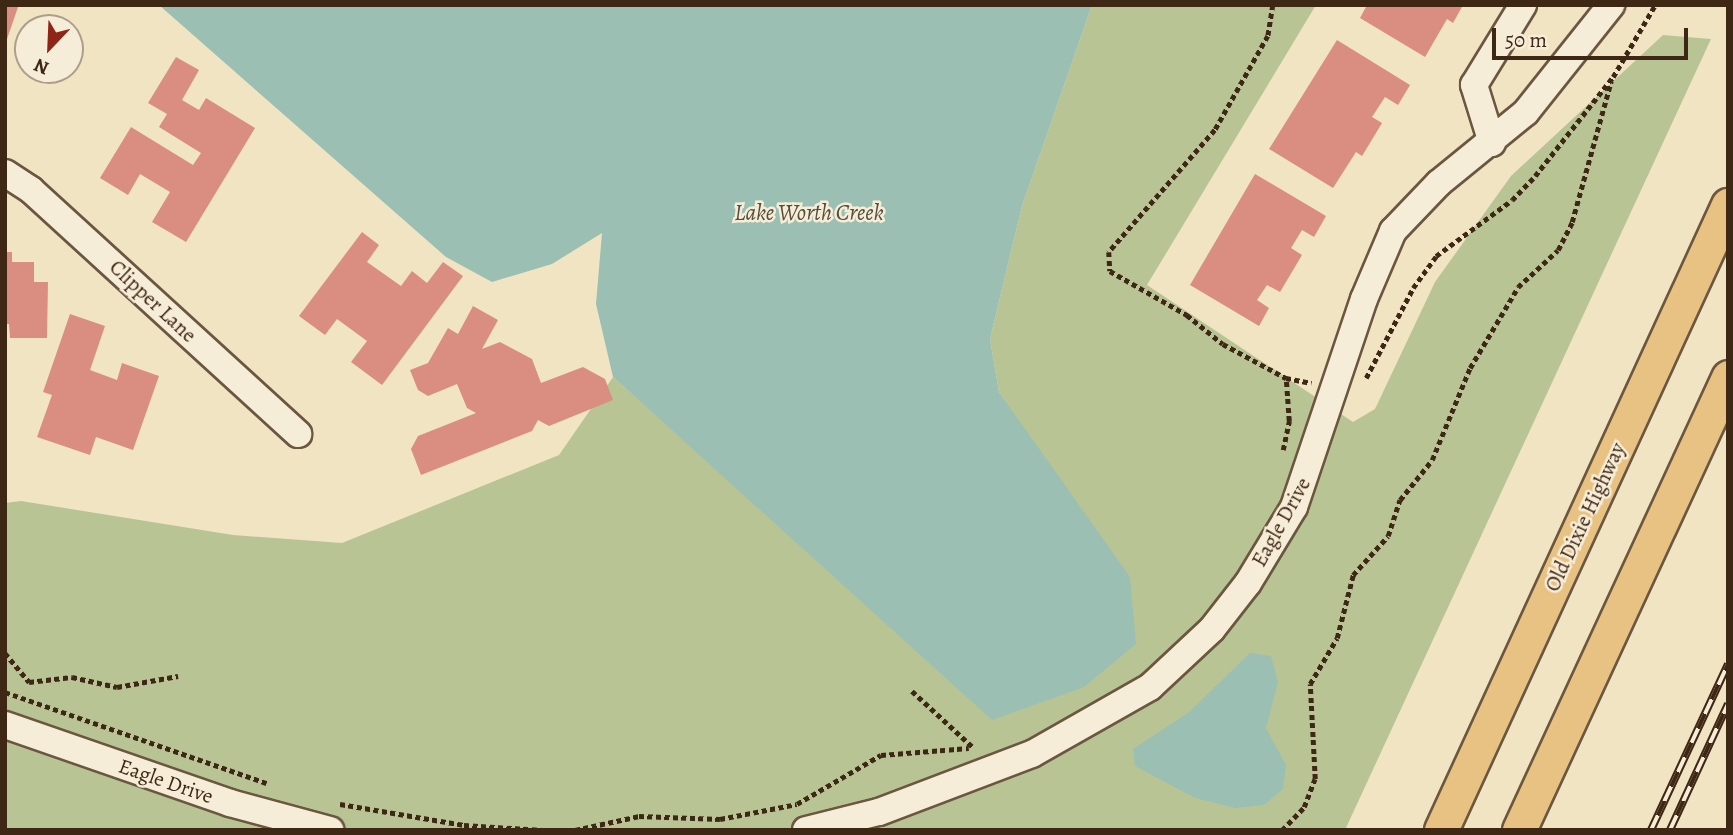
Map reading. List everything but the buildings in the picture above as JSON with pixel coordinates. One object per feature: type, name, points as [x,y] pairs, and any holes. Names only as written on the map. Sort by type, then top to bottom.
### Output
[{"type":"main road","name":"Old Dixie Highway","points":[[1441,830],[1728,205]]},
{"type":"main road","points":[[1519,830],[1728,377]]},
{"type":"street","points":[[1492,143],[1474,85],[1523,5]]},
{"type":"street","name":"Eagle Drive","points":[[806,830],[957,785],[1044,748],[1150,687],[1212,629],[1248,583],[1294,507],[1364,299],[1392,231],[1439,183],[1492,143],[1557,78],[1611,5]]},
{"type":"street","name":"Clipper Lane","points":[[5,173],[31,190],[298,434]]},
{"type":"street","name":"Eagle Drive","points":[[5,725],[230,803],[330,830]]},
{"type":"path","points":[[1273,5],[1268,36],[1215,130],[1109,252],[1110,271],[1187,315],[1223,344],[1286,378],[1336,388],[1362,383],[1375,368],[1413,288],[1436,256],[1512,200],[1612,77],[1655,5]]},
{"type":"path","points":[[1282,830],[1304,807],[1315,779],[1310,684],[1337,638],[1353,575],[1388,536],[1400,500],[1432,460],[1470,368],[1518,286],[1558,250],[1572,222],[1612,77]]},
{"type":"path","points":[[1282,459],[1289,421],[1286,378]]},
{"type":"path","points":[[5,653],[29,682],[72,677],[117,687],[178,676]]},
{"type":"path","points":[[912,691],[973,748]]},
{"type":"path","points":[[5,692],[274,786]]},
{"type":"path","points":[[575,830],[639,816],[720,819],[797,804],[881,755],[985,745]]},
{"type":"path","points":[[334,802],[464,825],[543,830]]},
{"type":"green space","points":[[1092,5],[1316,5],[1147,285],[1353,422],[1375,409],[1435,282],[1511,176],[1663,35],[1711,39],[1345,830],[5,830],[5,503],[21,501],[233,535],[342,543],[559,455],[613,377],[776,523],[1057,476],[999,392],[990,339],[1022,206]]},
{"type":"water","name":"Lake Worth Creek","points":[[159,5],[1092,5],[1022,206],[990,339],[999,392],[1130,577],[1136,644],[1084,687],[992,720],[613,377],[596,304],[602,233],[552,264],[492,282],[446,257]]},
{"type":"water","points":[[1250,653],[1271,656],[1278,682],[1266,728],[1286,765],[1283,789],[1264,805],[1235,808],[1195,798],[1135,766],[1133,749],[1188,713]]},
{"type":"railway","points":[[1651,830],[1728,664]]},
{"type":"railway","points":[[1670,830],[1728,704]]}]
